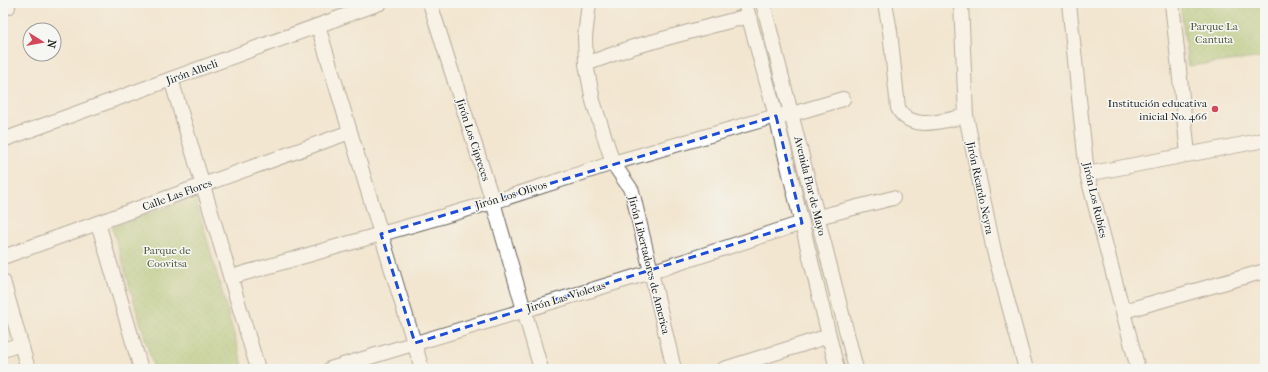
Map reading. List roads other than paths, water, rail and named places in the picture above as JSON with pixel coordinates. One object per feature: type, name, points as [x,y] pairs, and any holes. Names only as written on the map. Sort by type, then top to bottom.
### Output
[{"type":"street","name":"Jirón Alheli","points":[[3,140],[380,3]]},
{"type":"street","name":"Jirón Los Cipreces","points":[[430,3],[493,202],[541,369]]},
{"type":"street","name":"Jirón Libertadores de America","points":[[589,3],[585,37],[586,64],[593,101],[613,163],[632,191],[674,369]]},
{"type":"street","name":"Avenida Flor de Mayo","points":[[763,3],[856,369]]},
{"type":"street","points":[[886,3],[898,108],[901,114],[915,122],[929,123],[966,116]]},
{"type":"street","name":"Jirón Ricardo Neyra","points":[[961,3],[966,116],[994,251],[1026,369]]},
{"type":"street","name":"Jirón Los Rubíes","points":[[1069,3],[1086,174],[1138,369]]},
{"type":"street","points":[[1172,3],[1188,154]]},
{"type":"street","points":[[586,64],[747,9]]},
{"type":"street","name":"Avenida Flor de Mayo","points":[[747,9],[776,116],[837,369]]},
{"type":"street","points":[[318,26],[422,369]]},
{"type":"street","points":[[171,79],[258,369]]},
{"type":"street","name":"Jirón Los Olivos","points":[[231,277],[493,202],[613,163],[776,116],[792,114],[843,99]]},
{"type":"street","name":"Calle Las Flores","points":[[3,257],[350,132]]},
{"type":"street","points":[[1086,174],[1265,140]]},
{"type":"street","points":[[818,217],[893,198]]},
{"type":"street","points":[[98,223],[141,369]]},
{"type":"street","name":"Jirón Las Violetas","points":[[330,369],[651,272],[802,223]]},
{"type":"street","points":[[1124,312],[1265,271]]},
{"type":"street","points":[[3,281],[28,369]]},
{"type":"street","points":[[724,369],[829,336]]},
{"type":"street","points":[[3,350],[21,344]]},
{"type":"place","name":"Institución educativa inicial No. 466","points":[[1215,109]]},
{"type":"park label","name":"Parque La Cantuta","points":[[1214,32]]},
{"type":"park label","name":"Parque de Coovitsa","points":[[167,256]]}]
